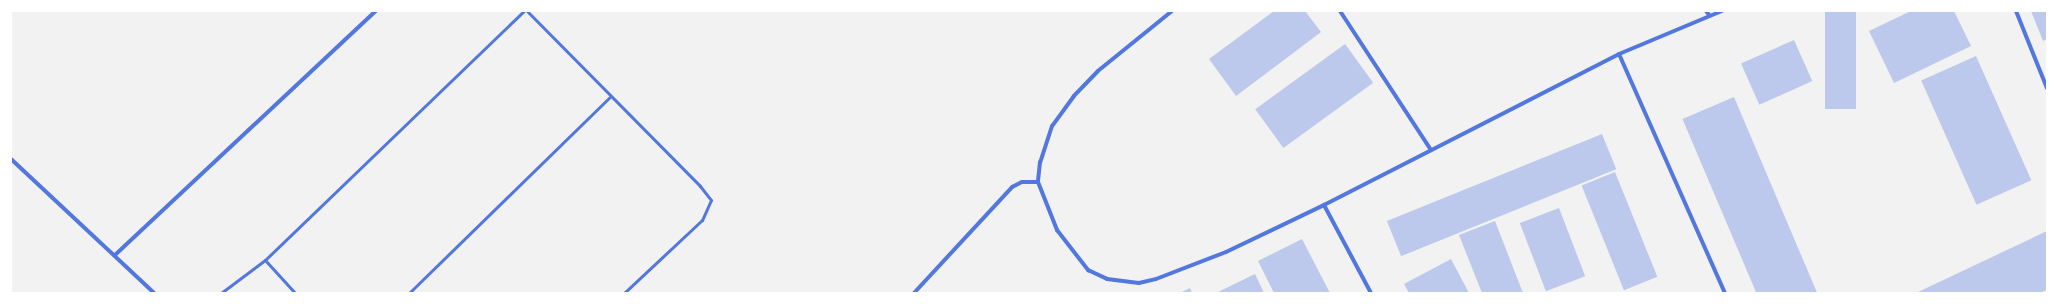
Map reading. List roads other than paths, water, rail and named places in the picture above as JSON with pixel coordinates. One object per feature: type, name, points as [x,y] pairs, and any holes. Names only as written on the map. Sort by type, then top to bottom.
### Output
[{"type":"street","points":[[116,255],[376,11]]},
{"type":"street","points":[[1172,11],[1098,71],[1074,96],[1052,126],[1045,143],[1038,182],[1057,230],[1077,258],[1088,270],[1107,280],[1124,282],[1156,279],[1226,252],[1324,205],[1619,54],[1722,11]]},
{"type":"street","points":[[1340,11],[1431,150]]},
{"type":"street","points":[[1706,11],[1710,16]]},
{"type":"street","points":[[2016,11],[2047,88]]},
{"type":"street","points":[[1619,54],[1725,293]]},
{"type":"street","points":[[11,159],[116,255],[154,293]]},
{"type":"street","points":[[914,293],[1000,198],[1012,187],[1022,182],[1038,182]]},
{"type":"street","points":[[1324,205],[1371,293]]},
{"type":"lane","points":[[221,293],[265,260],[525,11],[700,186],[710,200],[702,220],[624,293]]},
{"type":"lane","points":[[408,293],[610,97]]},
{"type":"lane","points":[[265,260],[295,293]]}]
